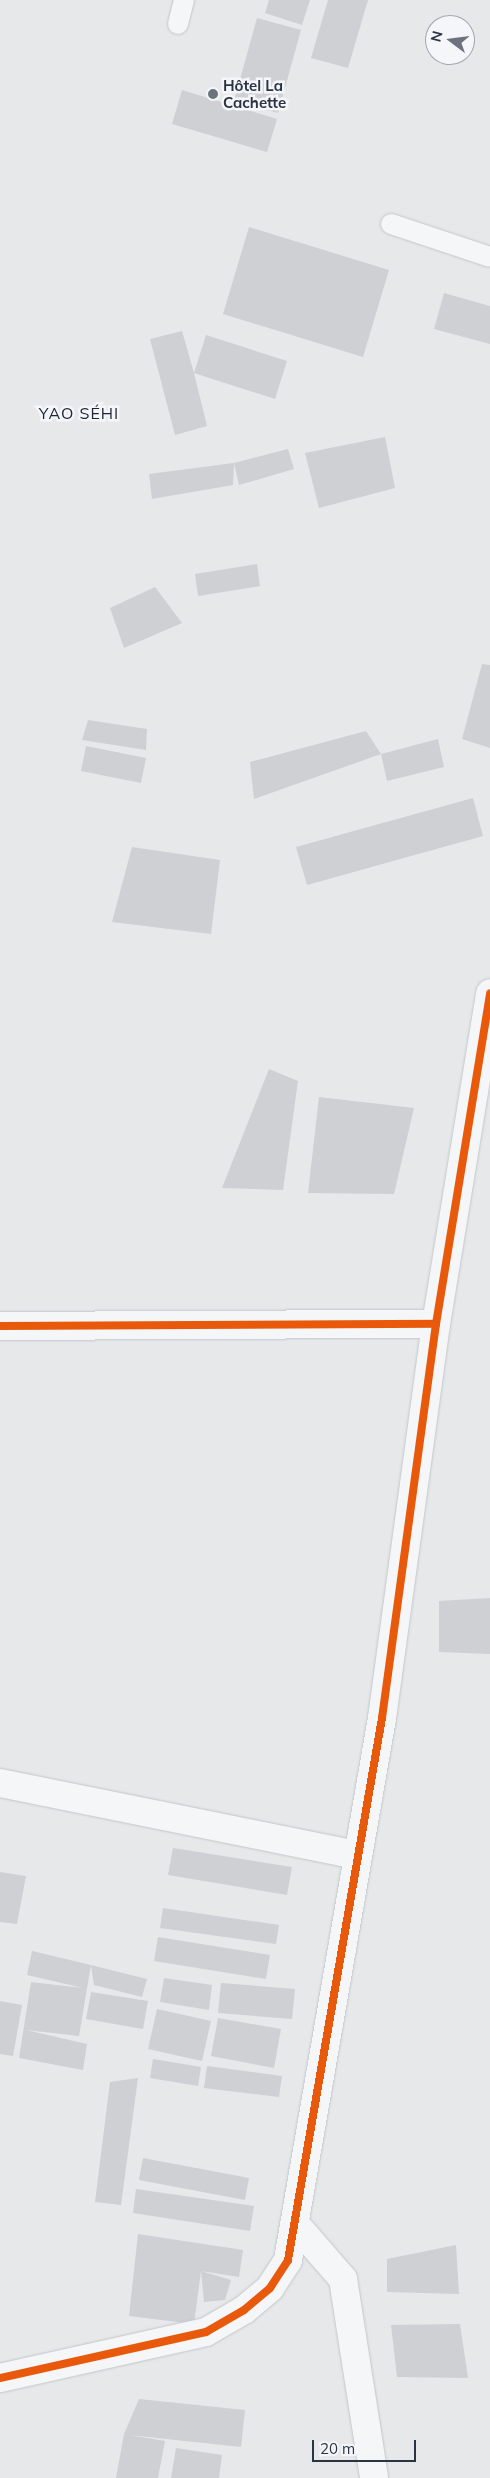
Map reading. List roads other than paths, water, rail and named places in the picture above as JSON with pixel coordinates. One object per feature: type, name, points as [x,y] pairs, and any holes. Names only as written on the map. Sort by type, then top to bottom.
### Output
[{"type":"street","points":[[0,2378],[206,2332],[244,2310],[270,2288],[288,2260],[297,2226],[392,1654],[436,1324],[490,993]]},
{"type":"street","points":[[0,1326],[436,1324]]},
{"type":"street","points":[[0,1783],[358,1855]]},
{"type":"street","points":[[297,2226],[343,2279],[374,2478]]},
{"type":"lane","points":[[178,24],[184,0]]},
{"type":"lane","points":[[391,224],[490,257]]},
{"type":"place","name":"Hôtel La Cachette","points":[[213,94]]},
{"type":"district","name":"YAO SÉHI","points":[[79,413]]}]
